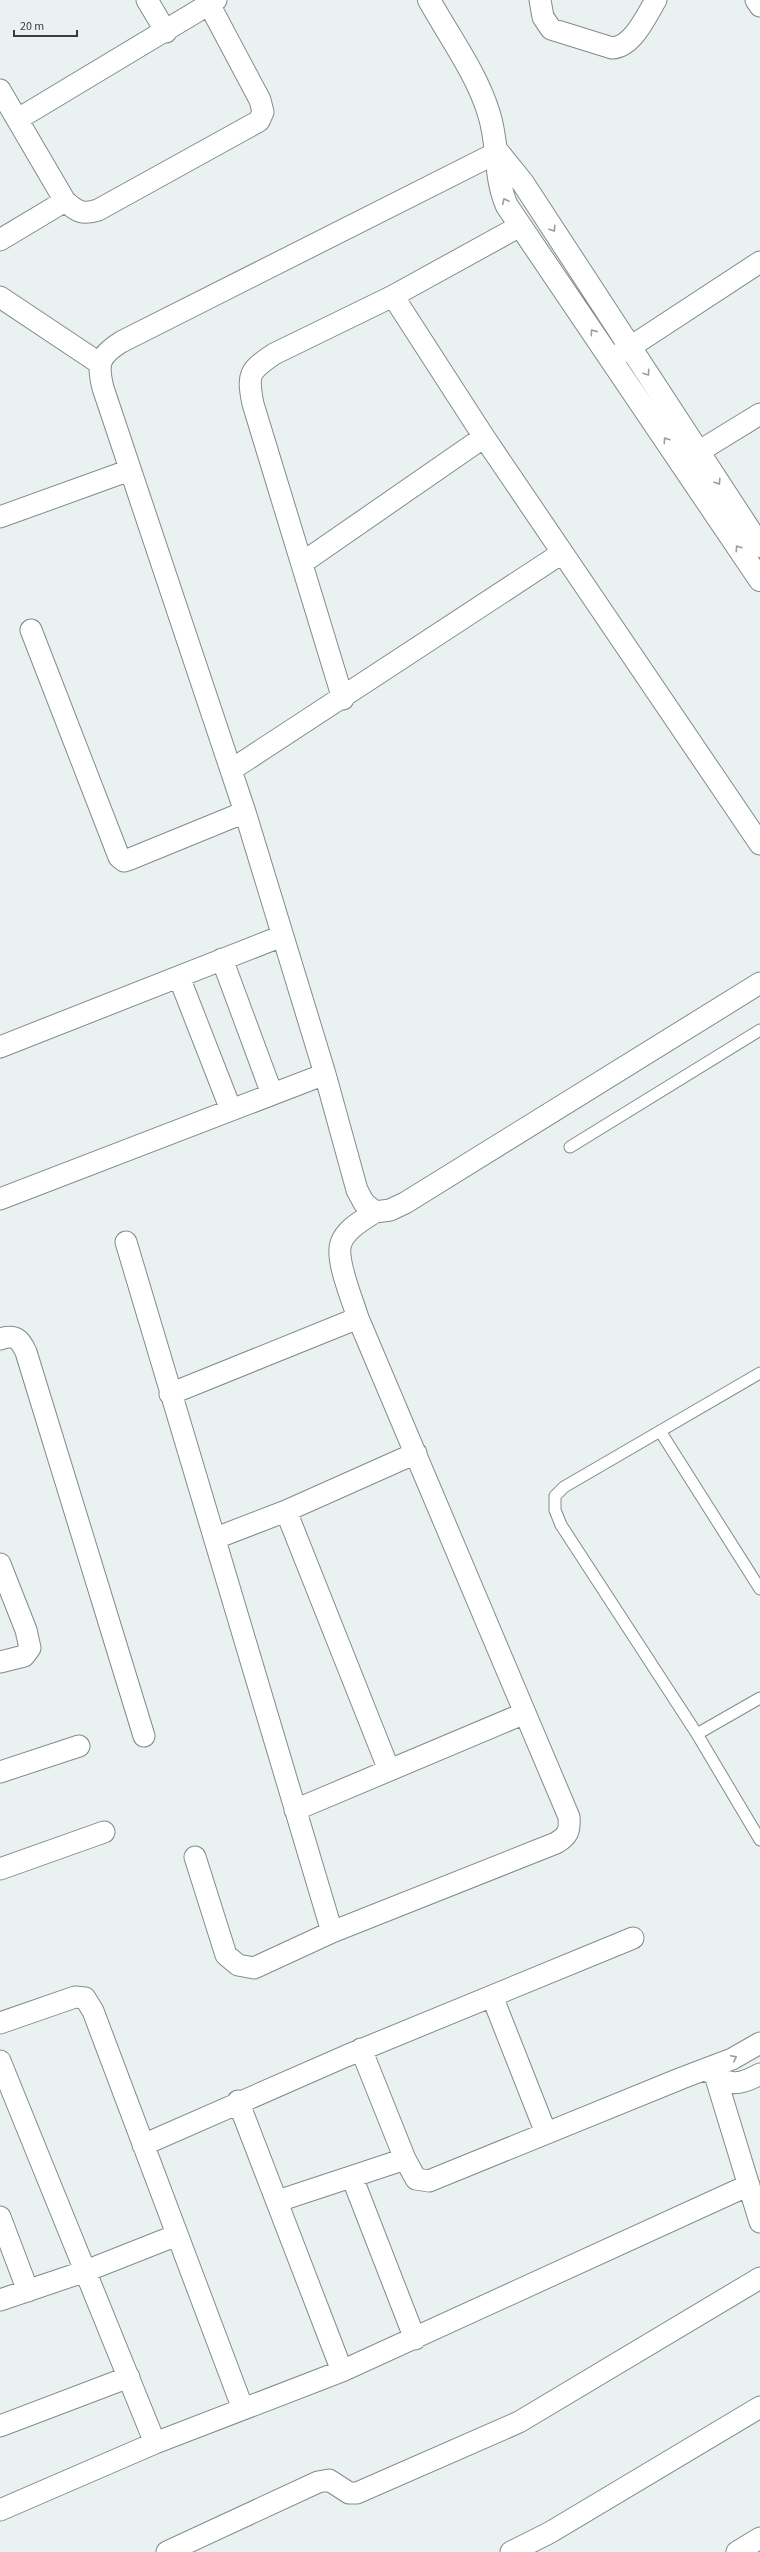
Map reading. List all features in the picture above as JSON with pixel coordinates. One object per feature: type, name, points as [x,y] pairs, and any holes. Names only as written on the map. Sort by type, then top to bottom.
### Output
[{"type":"street","points":[[147,0],[166,32]]},
{"type":"street","points":[[429,0],[480,91],[489,113],[498,152],[497,172],[502,194],[520,226],[612,359],[760,580]]},
{"type":"street","points":[[540,0],[543,17],[551,29],[612,48],[620,48],[632,36],[656,0]]},
{"type":"street","points":[[756,0],[760,6]]},
{"type":"street","points":[[0,90],[65,201],[77,212],[88,214],[98,210],[258,122],[262,112],[260,100],[213,2],[166,32],[18,119]]},
{"type":"street","points":[[498,152],[523,184],[760,546]]},
{"type":"street","points":[[375,1212],[364,1203],[358,1190],[325,1074],[245,812],[103,388],[99,363],[106,352],[121,342],[498,152]]},
{"type":"street","points":[[0,240],[65,201]]},
{"type":"street","points":[[343,699],[249,382],[256,366],[274,354],[393,296],[520,226]]},
{"type":"street","points":[[612,359],[760,262]]},
{"type":"street","points":[[393,296],[484,437],[760,844]]},
{"type":"street","points":[[0,297],[99,363]]},
{"type":"street","points":[[698,452],[760,414]]},
{"type":"street","points":[[302,563],[484,437]]},
{"type":"street","points":[[0,517],[130,470]]},
{"type":"street","points":[[231,770],[343,699],[562,553]]},
{"type":"street","points":[[31,630],[119,857],[124,861],[130,859],[245,812]]},
{"type":"street","points":[[0,1047],[282,936]]},
{"type":"street","points":[[222,960],[272,1094]]},
{"type":"street","points":[[179,977],[231,1110]]},
{"type":"street","points":[[196,1857],[226,1955],[238,1966],[254,1968],[332,1932],[556,1844],[566,1838],[570,1829],[569,1817],[358,1318],[342,1266],[341,1243],[346,1234],[375,1212],[390,1210],[405,1203],[760,982]]},
{"type":"street","points":[[0,1199],[325,1074]]},
{"type":"street","points":[[126,1242],[170,1394],[216,1538],[332,1932]]},
{"type":"street","points":[[170,1394],[358,1318]]},
{"type":"street","points":[[0,1339],[13,1336],[20,1340],[26,1352],[144,1736]]},
{"type":"street","points":[[216,1538],[286,1511],[416,1453]]},
{"type":"street","points":[[286,1511],[389,1770]]},
{"type":"street","points":[[0,1564],[26,1630],[30,1648],[28,1653],[24,1656],[0,1662]]},
{"type":"street","points":[[296,1810],[525,1713]]},
{"type":"street","points":[[0,1772],[79,1746]]},
{"type":"street","points":[[0,1869],[104,1832]]},
{"type":"street","points":[[143,2145],[238,2101],[361,2049],[633,1938]]},
{"type":"street","points":[[492,1996],[546,2133]]},
{"type":"street","points":[[0,2023],[75,1997],[85,1998],[93,2010],[243,2409]]},
{"type":"street","points":[[361,2049],[405,2159],[416,2179],[429,2181],[546,2133],[711,2072],[760,2043]]},
{"type":"street","points":[[0,2061],[155,2443]]},
{"type":"street","points":[[711,2072],[727,2083],[745,2081],[760,2074]]},
{"type":"street","points":[[711,2072],[760,2222]]},
{"type":"street","points":[[238,2101],[278,2201],[342,2371]]},
{"type":"street","points":[[278,2201],[405,2159]]},
{"type":"street","points":[[352,2177],[415,2339]]},
{"type":"street","points":[[0,2510],[155,2443],[342,2371],[415,2339],[749,2185]]},
{"type":"street","points":[[0,2217],[28,2290]]},
{"type":"street","points":[[0,2300],[86,2271],[177,2235]]},
{"type":"street","points":[[167,2552],[318,2482],[329,2480],[348,2493],[357,2493],[519,2422],[760,2278]]},
{"type":"street","points":[[0,2426],[129,2377]]},
{"type":"street","points":[[511,2552],[549,2533],[760,2407]]},
{"type":"street","points":[[737,2552],[760,2538]]},
{"type":"lane","points":[[570,1147],[760,1030]]},
{"type":"lane","points":[[760,1373],[564,1487],[555,1496],[555,1510],[561,1525],[697,1734],[760,1840]]},
{"type":"lane","points":[[660,1431],[760,1589]]},
{"type":"lane","points":[[697,1734],[760,1698]]}]
